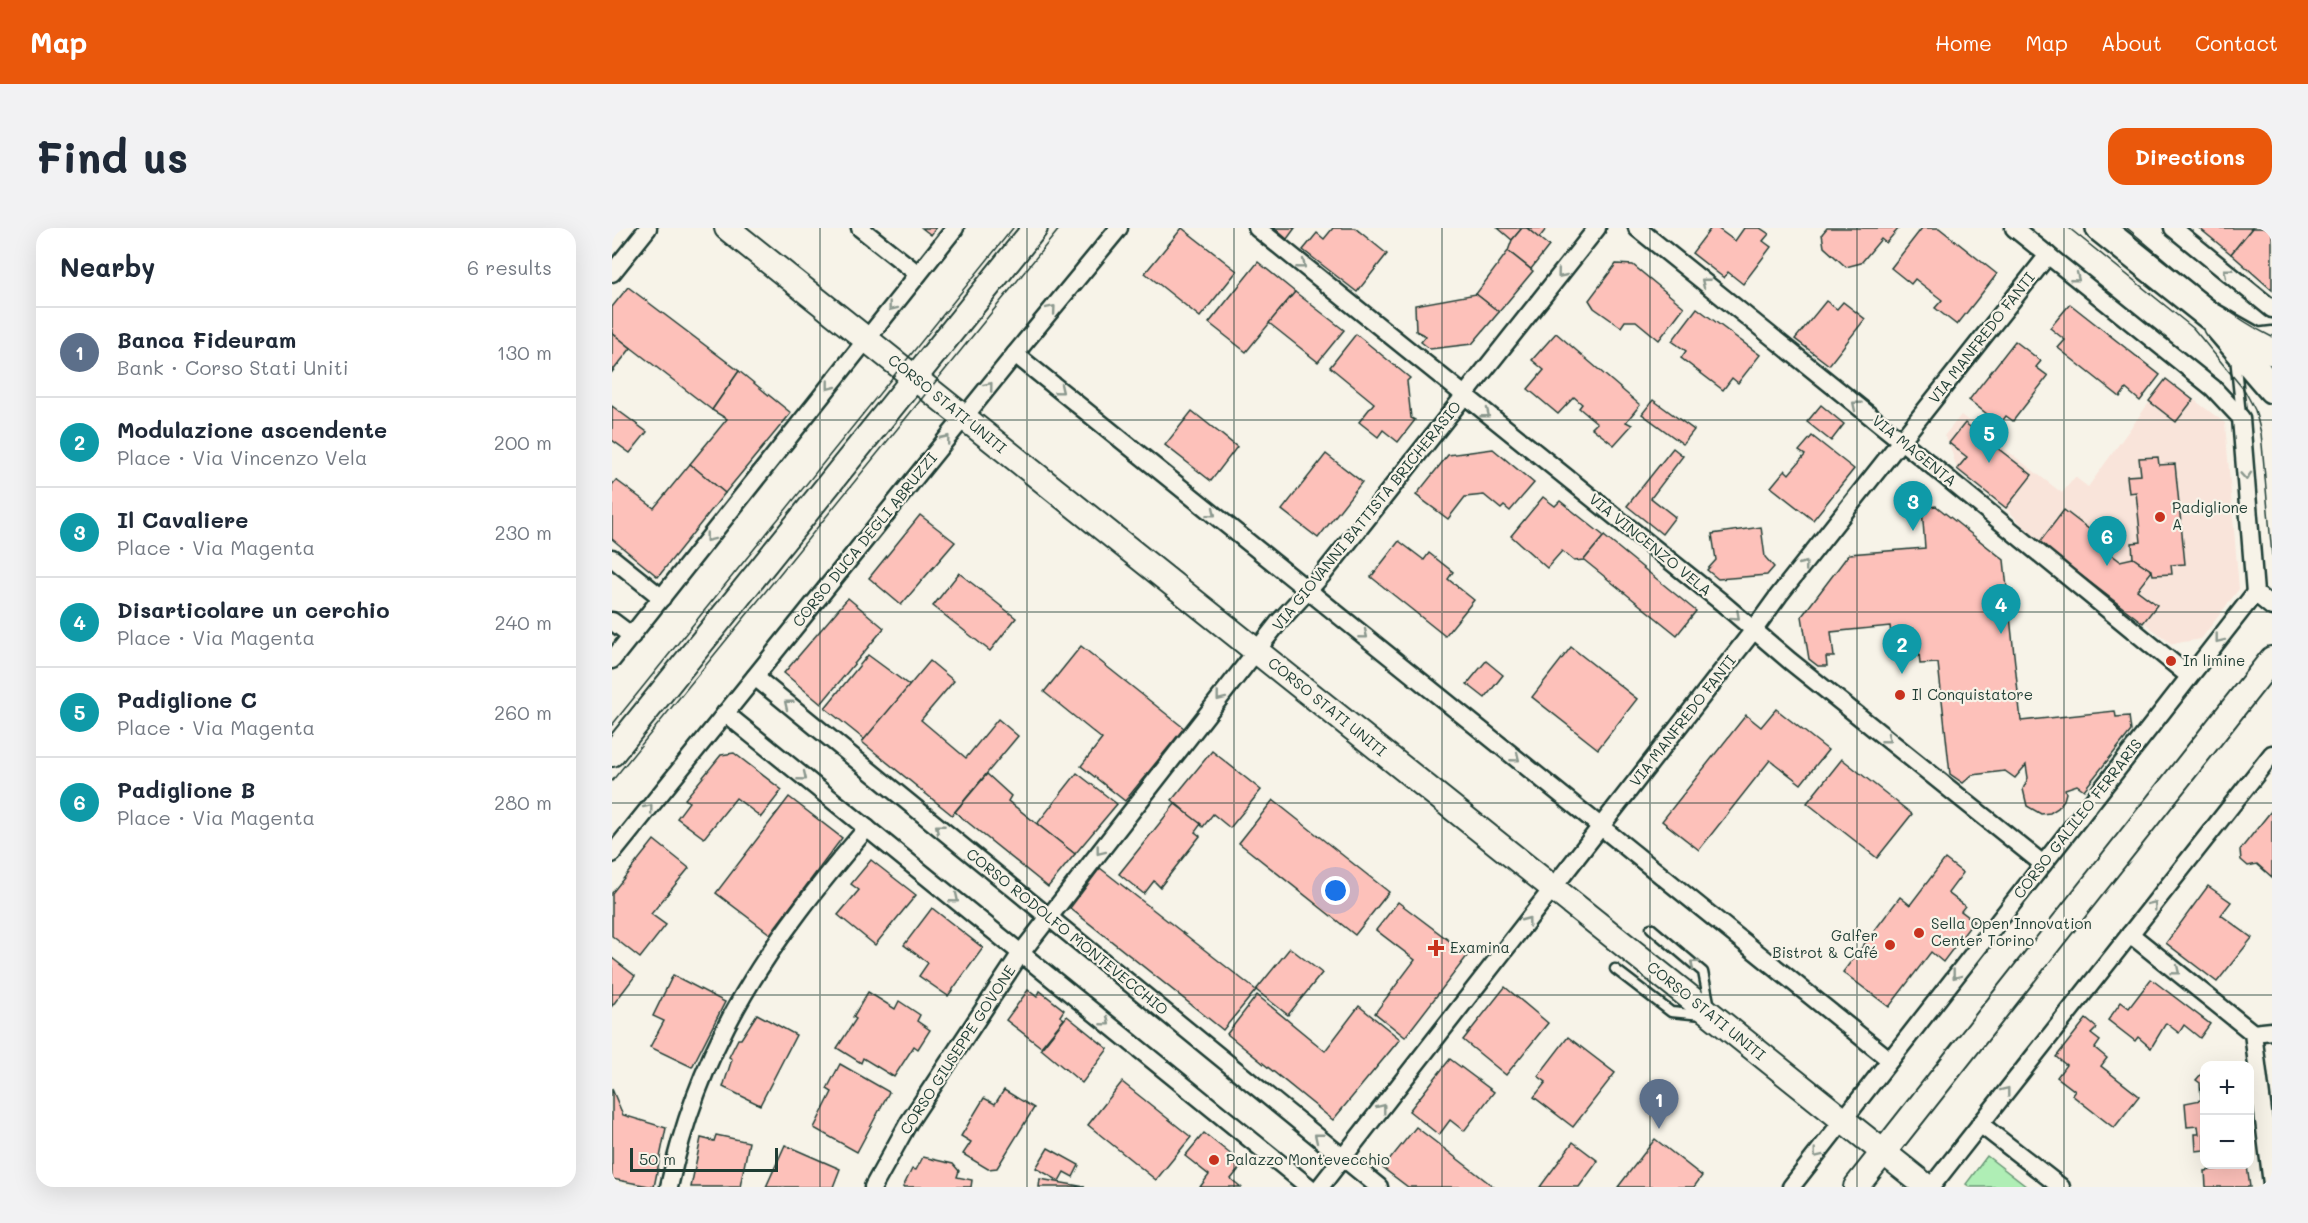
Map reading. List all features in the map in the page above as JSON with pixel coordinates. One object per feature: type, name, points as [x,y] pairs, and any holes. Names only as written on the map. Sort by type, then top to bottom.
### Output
[{"type":"main road","name":"CORSO STATI UNITI","points":[[726,228],[1927,1187]]},
{"type":"main road","points":[[612,754],[1035,228]]},
{"type":"main road","points":[[2100,228],[2239,341],[2272,389]]},
{"type":"main road","points":[[2239,341],[2272,351]]},
{"type":"main road","points":[[1856,1187],[2272,659]]},
{"type":"street","points":[[612,273],[648,228]]},
{"type":"street","points":[[860,228],[918,274]]},
{"type":"street","points":[[612,660],[955,228]]},
{"type":"street","name":"CORSO DUCA DEGLI ABRUZZI","points":[[612,854],[963,417],[1119,228]]},
{"type":"street","name":"VIA VINCENZO VELA","points":[[1257,228],[2043,864]]},
{"type":"street","name":"VIA GIOVANNI BATTISTA BRICHERASIO","points":[[1048,917],[1279,622],[1309,591],[1597,228]]},
{"type":"street","name":"VIA MAGENTA","points":[[1637,228],[1941,472],[2189,676]]},
{"type":"street","points":[[2014,228],[2213,388],[2241,418],[2254,593],[2272,607]]},
{"type":"street","points":[[2173,228],[2272,309]]},
{"type":"street","name":"VIA MANFREDO FANTI","points":[[1320,1187],[1779,595],[2048,255]]},
{"type":"street","points":[[1015,354],[1890,1060]]},
{"type":"street","points":[[612,558],[662,598]]},
{"type":"street","name":"CORSO GALILEO FERRARIS","points":[[1791,1187],[2254,593]]},
{"type":"street","points":[[612,621],[632,636]]},
{"type":"street","name":"CORSO RODOLFO MONTEVECCHIO","points":[[755,677],[1379,1187]]},
{"type":"street","points":[[725,713],[1309,1187]]},
{"type":"street","points":[[1931,1187],[2272,754]]},
{"type":"street","points":[[670,1182],[682,1132],[693,1100],[710,1057],[729,1019],[780,936],[817,886],[867,828]]},
{"type":"street","name":"CORSO GIUSEPPE GOVONE","points":[[873,1187],[909,1122],[1021,953],[1048,917]]},
{"type":"street","points":[[2130,934],[2253,1033],[2272,1184]]},
{"type":"street","points":[[2253,1033],[2272,1031]]},
{"type":"street","points":[[1980,1124],[2061,1187]]},
{"type":"lane","points":[[2241,418],[2239,341],[2272,331]]},
{"type":"lane","points":[[1616,969],[1671,1012],[1712,1015],[1703,972],[1651,928]]},
{"type":"shaded area","points":[[2166,379],[2225,423],[2239,589],[2201,639],[2172,644],[2039,543],[2006,508],[1957,469],[1949,443],[1944,436],[1961,415],[2062,493],[2075,477],[2088,487]]},
{"type":"green space","points":[[1987,1156],[2027,1187],[1970,1187],[1966,1184]]},
{"type":"building","points":[[922,228],[936,228],[931,235]]},
{"type":"building","points":[[1182,228],[1237,271],[1200,317],[1145,273]]},
{"type":"building","points":[[1274,228],[1295,228],[1287,239]]},
{"type":"building","points":[[1333,228],[1355,228],[1387,254],[1357,292],[1303,250],[1317,233],[1324,239]]},
{"type":"building","points":[[1498,228],[1522,228],[1512,240]]},
{"type":"building","points":[[1522,228],[1527,228],[1549,246],[1531,269],[1508,251],[1512,240]]},
{"type":"building","points":[[1527,228],[1547,228],[1539,238]]},
{"type":"building","points":[[1711,228],[1717,228],[1735,241],[1744,228],[1760,228],[1769,234],[1763,241],[1771,247],[1743,284],[1728,272],[1724,278],[1692,253]]},
{"type":"building","points":[[1827,228],[1899,228],[1886,243],[1881,239],[1861,263],[1846,267],[1824,247],[1822,234]]},
{"type":"building","points":[[1922,228],[1939,228],[1997,274],[1957,325],[1935,308],[1942,300],[1915,279],[1911,284],[1891,268]]},
{"type":"building","points":[[2199,228],[2252,228],[2231,254]]},
{"type":"building","points":[[2252,228],[2272,228],[2272,290],[2231,254]]},
{"type":"building","points":[[1508,251],[1533,271],[1499,312],[1476,294]]},
{"type":"building","points":[[1258,262],[1295,292],[1246,352],[1209,323]]},
{"type":"building","points":[[1616,264],[1633,265],[1684,307],[1659,340],[1636,321],[1625,321],[1621,327],[1594,308],[1589,300]]},
{"type":"building","points":[[628,287],[739,371],[712,410],[612,333],[612,307]]},
{"type":"building","points":[[1295,292],[1344,330],[1318,362],[1269,323]]},
{"type":"building","points":[[1476,294],[1499,312],[1472,344],[1430,349],[1421,342],[1426,336],[1416,331],[1415,305]]},
{"type":"building","points":[[1826,301],[1837,309],[1843,302],[1865,319],[1829,365],[1795,339]]},
{"type":"building","points":[[2070,304],[2160,375],[2140,401],[2126,389],[2120,397],[2058,348],[2065,340],[2050,328]]},
{"type":"building","points":[[1697,308],[1760,355],[1738,383],[1732,378],[1723,390],[1681,358],[1686,351],[1672,341]]},
{"type":"building","points":[[612,333],[631,348],[612,372]]},
{"type":"building","points":[[1556,333],[1640,405],[1626,422],[1632,425],[1614,445],[1592,428],[1597,423],[1579,408],[1582,404],[1574,397],[1558,414],[1528,389],[1544,370],[1532,360]]},
{"type":"building","points":[[1356,334],[1410,378],[1407,381],[1411,418],[1415,420],[1398,442],[1383,430],[1378,437],[1359,422],[1374,403],[1330,367]]},
{"type":"building","points":[[2015,341],[2041,361],[2036,367],[2048,376],[2013,421],[2006,416],[2000,424],[1969,400]]},
{"type":"building","points":[[739,371],[791,413],[725,493],[690,464],[727,419],[712,410]]},
{"type":"building","points":[[2166,379],[2193,400],[2176,422],[2149,401]]},
{"type":"building","points":[[1653,400],[1694,430],[1683,444],[1642,414]]},
{"type":"building","points":[[1821,405],[1844,424],[1831,441],[1807,422]]},
{"type":"building","points":[[612,406],[647,432],[630,453],[612,440]]},
{"type":"building","points":[[1192,411],[1237,447],[1211,481],[1165,445]]},
{"type":"building","points":[[1965,423],[2032,475],[2006,508],[1957,469],[1967,457],[1949,443]]},
{"type":"building","points":[[1812,436],[1854,469],[1813,520],[1771,487],[1785,470],[1789,474],[1805,455],[1799,451]]},
{"type":"building","points":[[1673,448],[1683,456],[1651,498],[1675,517],[1662,534],[1627,506]]},
{"type":"building","points":[[1493,449],[1534,483],[1510,511],[1504,506],[1501,509],[1484,495],[1465,497],[1448,519],[1416,495],[1448,455]]},
{"type":"building","points":[[1326,454],[1362,482],[1318,538],[1282,510]]},
{"type":"building","name":"Padiglione A","points":[[2158,457],[2159,465],[2175,464],[2185,564],[2171,565],[2172,574],[2153,575],[2152,571],[2133,558],[2132,543],[2141,542],[2136,492],[2129,493],[2127,476],[2141,475],[2139,458]]},
{"type":"building","points":[[690,464],[725,493],[658,577],[612,539],[612,485],[616,480],[654,508]]},
{"type":"building","points":[[1543,497],[1555,506],[1560,501],[1604,536],[1584,560],[1574,561],[1562,551],[1547,568],[1511,536]]},
{"type":"building","points":[[1936,506],[2004,560],[2021,721],[2115,711],[2116,717],[2129,716],[2131,731],[2084,790],[2077,785],[2065,789],[2064,800],[2050,813],[2041,814],[2027,806],[2023,789],[2028,778],[2026,765],[2015,778],[2005,771],[1972,775],[1963,783],[1950,774],[1938,663],[1920,664],[1919,653],[1894,656],[1890,626],[1831,632],[1834,657],[1826,657],[1827,666],[1818,666],[1809,659],[1802,616],[1849,554],[1925,548],[1922,508]]},
{"type":"building","points":[[2064,510],[2099,537],[2095,542],[2120,561],[2133,558],[2152,571],[2137,590],[2157,605],[2143,623],[2039,543]]},
{"type":"building","points":[[920,515],[955,542],[901,605],[869,578]]},
{"type":"building","points":[[1761,527],[1765,557],[1774,567],[1767,575],[1718,579],[1707,570],[1716,560],[1712,534]]},
{"type":"building","points":[[1604,536],[1696,611],[1677,635],[1584,560]]},
{"type":"building","points":[[1399,541],[1424,560],[1429,553],[1453,572],[1448,579],[1474,600],[1445,636],[1371,577]]},
{"type":"building","points":[[959,573],[1016,618],[990,651],[933,606]]},
{"type":"building","points":[[848,598],[884,628],[821,704],[784,673]]},
{"type":"building","points":[[1081,646],[1184,728],[1125,801],[1081,766],[1102,739],[1044,692]]},
{"type":"building","points":[[1571,647],[1637,699],[1598,749],[1532,697]]},
{"type":"building","points":[[868,655],[910,686],[865,740],[825,708]]},
{"type":"building","points":[[930,661],[954,681],[921,720],[966,758],[998,719],[1018,736],[952,815],[862,742]]},
{"type":"building","points":[[1486,661],[1503,675],[1485,698],[1467,684]]},
{"type":"building","points":[[1776,709],[1828,750],[1801,784],[1770,760],[1699,850],[1662,821],[1746,715],[1761,727]]},
{"type":"building","points":[[1212,751],[1261,790],[1230,828],[1213,814],[1203,827],[1172,800]]},
{"type":"building","points":[[734,753],[782,790],[761,817],[736,798],[704,838],[677,818],[689,802],[685,799],[721,755]]},
{"type":"building","points":[[1842,759],[1912,814],[1877,858],[1807,803]]},
{"type":"building","points":[[1077,773],[1117,804],[1075,854],[1037,824]]},
{"type":"building","points":[[987,774],[1011,796],[1008,801],[1075,854],[1048,887],[955,812]]},
{"type":"building","points":[[789,797],[842,838],[770,934],[716,893]]},
{"type":"building","points":[[1273,800],[1389,892],[1355,935],[1239,843]]},
{"type":"building","points":[[1175,804],[1201,824],[1195,832],[1200,836],[1160,887],[1154,881],[1144,894],[1119,874]]},
{"type":"building","points":[[2272,810],[2272,877],[2257,864],[2248,866],[2241,860],[2240,850]]},
{"type":"building","points":[[654,840],[689,868],[651,914],[666,925],[640,958],[612,936],[612,893]]},
{"type":"building","name":"Sella Open Innovation Center Torino","points":[[1945,859],[1963,873],[1948,893],[1965,906],[1961,911],[1974,921],[1943,962],[1931,952],[1889,1007],[1843,972],[1900,897],[1910,905]]},
{"type":"building","points":[[871,860],[916,895],[875,945],[838,915],[859,890],[851,884]]},
{"type":"building","points":[[1100,868],[1256,990],[1223,1030],[1070,908]]},
{"type":"building","points":[[2208,886],[2231,902],[2221,915],[2252,938],[2217,982],[2166,943]]},
{"type":"building","points":[[1398,902],[1468,955],[1405,1037],[1375,1013],[1415,960],[1376,930]]},
{"type":"building","points":[[932,908],[983,948],[948,996],[919,976],[928,963],[904,945]]},
{"type":"building","points":[[1290,948],[1322,973],[1288,1015],[1256,990]]},
{"type":"building","points":[[612,958],[635,976],[612,1006]]},
{"type":"building","points":[[673,975],[725,1002],[692,1067],[650,1047],[664,1021],[653,1016]]},
{"type":"building","points":[[2151,979],[2210,1024],[2200,1038],[2184,1025],[2179,1033],[2166,1023],[2151,1048],[2138,1037],[2135,1041],[2108,1020],[2121,1002],[2129,1008]]},
{"type":"building","points":[[1505,987],[1548,1023],[1506,1075],[1463,1040]]},
{"type":"building","points":[[1028,990],[1037,997],[1040,991],[1064,1010],[1060,1016],[1064,1019],[1041,1047],[1006,1020]]},
{"type":"building","points":[[868,992],[895,1009],[899,1001],[920,1015],[917,1021],[930,1030],[918,1049],[914,1046],[894,1077],[863,1058],[861,1063],[837,1048],[856,1019],[853,1017]]},
{"type":"building","points":[[1257,995],[1325,1051],[1359,1006],[1400,1039],[1333,1120],[1227,1034]]},
{"type":"building","points":[[757,1014],[796,1035],[760,1105],[723,1087],[732,1059],[729,1057],[738,1039],[741,1039]]},
{"type":"building","points":[[1067,1016],[1108,1049],[1082,1083],[1041,1049]]},
{"type":"building","points":[[2086,1019],[2097,1028],[2091,1034],[2100,1041],[2095,1048],[2107,1058],[2101,1066],[2139,1096],[2114,1128],[2072,1095],[2075,1091],[2057,1077],[2066,1065],[2056,1057]]},
{"type":"building","points":[[1568,1037],[1615,1073],[1573,1127],[1534,1097],[1546,1082],[1538,1076]]},
{"type":"building","points":[[1450,1059],[1494,1092],[1464,1131],[1450,1120],[1439,1135],[1409,1111]]},
{"type":"building","points":[[840,1064],[889,1092],[857,1152],[814,1128],[832,1092],[827,1089]]},
{"type":"building","points":[[1122,1082],[1191,1137],[1156,1180],[1088,1125]]},
{"type":"building","points":[[612,1089],[623,1115],[666,1128],[654,1187],[612,1179]]},
{"type":"building","points":[[1004,1090],[1034,1108],[997,1168],[988,1169],[963,1154],[971,1142],[961,1136],[984,1098],[995,1104]]},
{"type":"building","points":[[2200,1100],[2200,1150],[2196,1151],[2195,1134],[2199,1134],[2198,1126],[2187,1127],[2185,1103]]},
{"type":"building","points":[[1416,1127],[1494,1187],[1408,1187],[1383,1168]]},
{"type":"building","name":"Palazzo Montevecchio","points":[[1204,1133],[1243,1164],[1231,1179],[1241,1187],[1200,1187],[1209,1175],[1185,1156]]},
{"type":"building","points":[[716,1135],[749,1142],[740,1187],[691,1187],[701,1138],[714,1141]]},
{"type":"building","points":[[1655,1139],[1702,1176],[1694,1187],[1618,1187]]},
{"type":"building","points":[[1573,1142],[1598,1161],[1579,1187],[1540,1187]]},
{"type":"building","points":[[785,1145],[840,1169],[833,1187],[766,1187]]},
{"type":"building","points":[[1048,1148],[1079,1165],[1073,1177],[1064,1172],[1059,1181],[1036,1168]]},
{"type":"building","points":[[923,1157],[953,1164],[959,1171],[957,1177],[972,1180],[971,1187],[903,1187],[912,1169],[916,1170]]},
{"type":"building","points":[[2247,1169],[2250,1187],[2206,1187],[2205,1171]]},
{"type":"building","points":[[1040,1179],[1085,1187],[1039,1187]]},
{"type":"tram line","points":[[612,725],[1013,228]]},
{"type":"tram line","points":[[612,781],[1060,228]]},
{"type":"tram line","points":[[2069,228],[2193,328],[2245,391],[2255,410],[2261,433],[2272,555]]},
{"type":"tram line","points":[[2127,228],[2215,301],[2272,337]]},
{"type":"place","name":"Padiglione C","points":[[1989,463]]},
{"type":"place","name":"Padiglione A","points":[[2160,517]]},
{"type":"place","name":"Il Cavaliere","points":[[1913,531]]},
{"type":"place","name":"Padiglione B","points":[[2107,566]]},
{"type":"place","name":"Disarticolare un cerchio","points":[[2001,634]]},
{"type":"place","name":"In limine","points":[[2171,661]]},
{"type":"place","name":"Modulazione ascendente","points":[[1902,674]]},
{"type":"place","name":"Il Conquistatore","points":[[1900,695]]},
{"type":"place","name":"Sella Open Innovation Center Torino","points":[[1919,933]]},
{"type":"place","name":"Galfer Bistrot & Café","points":[[1890,945]]},
{"type":"place","name":"Examina","points":[[1436,948]]},
{"type":"place","name":"Banca Fideuram","points":[[1659,1129]]},
{"type":"place","name":"Palazzo Montevecchio","points":[[1214,1160]]}]
